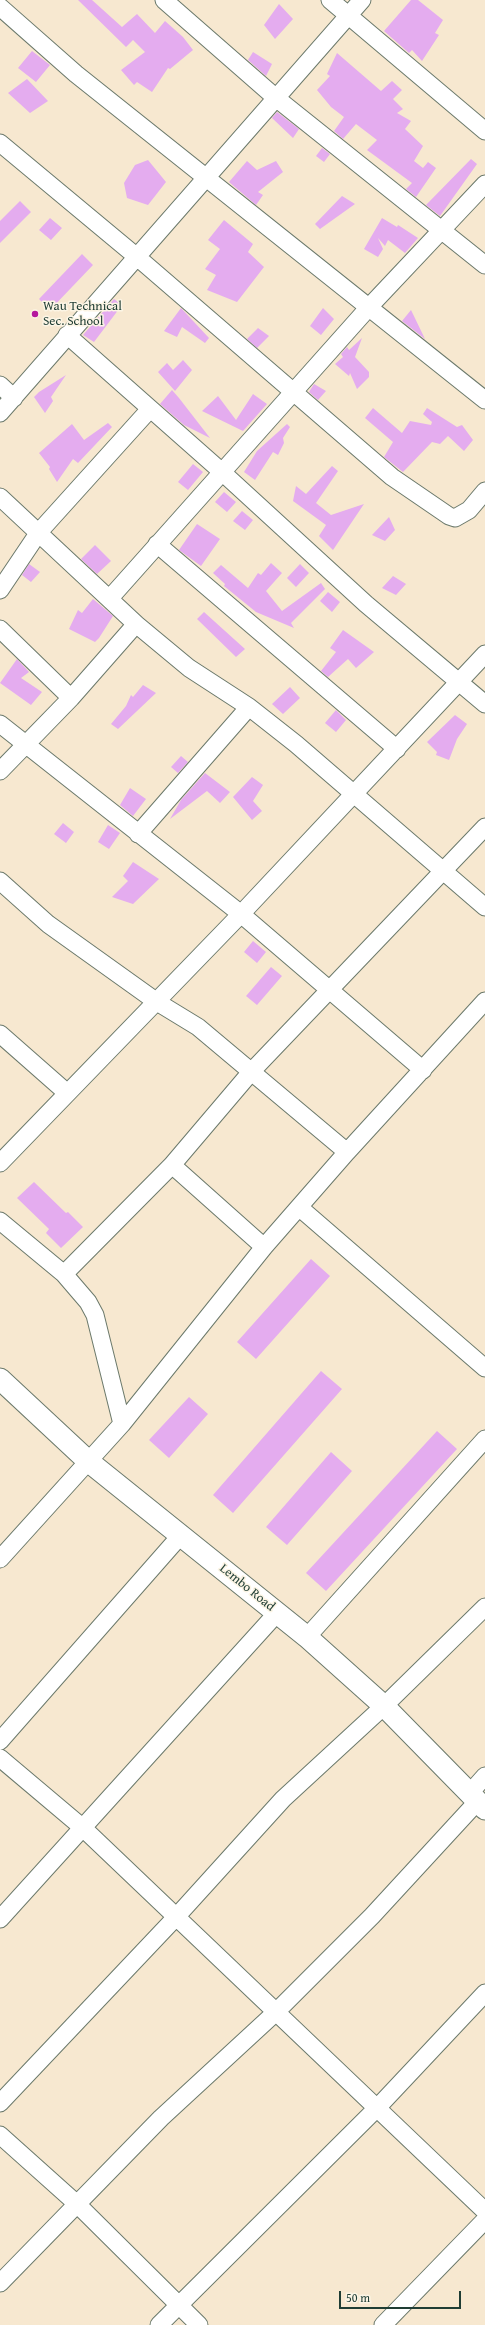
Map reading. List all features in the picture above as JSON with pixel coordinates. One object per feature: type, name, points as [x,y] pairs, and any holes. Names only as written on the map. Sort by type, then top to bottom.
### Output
[{"type":"street","points":[[164,0],[276,98],[442,229],[485,265]]},
{"type":"street","points":[[330,0],[485,131]]},
{"type":"street","points":[[0,413],[204,178],[362,0]]},
{"type":"street","points":[[0,7],[76,74],[204,178],[370,306],[485,400]]},
{"type":"street","points":[[0,143],[137,257],[392,477],[449,516],[455,518],[461,516],[469,510],[485,491]]},
{"type":"street","points":[[110,598],[370,306],[485,184]]},
{"type":"street","points":[[67,335],[222,472],[366,604],[485,704]]},
{"type":"street","points":[[0,385],[14,398]]},
{"type":"street","points":[[0,590],[39,532],[150,409]]},
{"type":"street","points":[[0,497],[110,598],[136,624],[189,668],[249,707],[444,870],[485,907]]},
{"type":"street","points":[[157,544],[397,749]]},
{"type":"street","points":[[0,771],[71,698],[136,624]]},
{"type":"street","points":[[0,629],[71,698]]},
{"type":"street","points":[[0,1163],[66,1092],[157,1002],[485,654]]},
{"type":"street","points":[[138,834],[249,707]]},
{"type":"street","points":[[0,724],[24,745],[240,914],[423,1070]]},
{"type":"street","points":[[64,1274],[172,1165],[251,1072],[485,827]]},
{"type":"street","points":[[0,881],[48,924],[157,1002],[198,1026],[347,1152]]},
{"type":"street","points":[[0,1559],[122,1424],[264,1247],[300,1208],[347,1152],[485,1002]]},
{"type":"street","points":[[0,1034],[66,1092]]},
{"type":"street","points":[[172,1165],[264,1247]]},
{"type":"street","points":[[300,1208],[485,1368]]},
{"type":"street","points":[[0,1221],[64,1274],[88,1302],[95,1315],[122,1424]]},
{"type":"street","name":"Lembo Road","points":[[0,1378],[88,1461],[181,1534],[307,1637],[384,1706],[477,1802]]},
{"type":"street","points":[[307,1637],[485,1439]]},
{"type":"street","points":[[0,1741],[181,1534]]},
{"type":"street","points":[[0,2103],[177,1916],[283,1799],[384,1706],[485,1608]]},
{"type":"street","points":[[0,1919],[277,1613]]},
{"type":"street","points":[[0,1758],[83,1828],[485,2211]]},
{"type":"street","points":[[0,2283],[161,2118],[276,2012],[372,1916],[477,1802],[485,1776]]},
{"type":"street","points":[[159,2325],[377,2108],[485,1993]]},
{"type":"street","points":[[0,2135],[77,2204],[200,2325]]},
{"type":"street","points":[[383,2325],[485,2220]]},
{"type":"building","points":[[78,0],[92,0],[122,27],[137,14],[155,33],[165,21],[183,37],[193,50],[170,69],[168,68],[152,92],[137,82],[134,85],[121,70],[145,52],[133,40],[126,47]]},
{"type":"building","points":[[411,0],[418,0],[443,20],[435,33],[439,35],[422,61],[412,50],[409,53],[384,31]]},
{"type":"building","points":[[279,4],[293,19],[275,39],[264,25]]},
{"type":"building","points":[[32,51],[50,65],[36,82],[18,68]]},
{"type":"building","points":[[253,52],[272,64],[266,76],[248,60]]},
{"type":"building","points":[[337,53],[381,91],[392,81],[402,90],[393,99],[403,109],[397,113],[411,121],[405,129],[423,146],[414,161],[423,168],[428,162],[436,168],[416,197],[406,189],[412,183],[367,150],[377,140],[356,124],[343,139],[334,131],[344,117],[331,107],[317,90],[330,76],[327,74]]},
{"type":"building","points":[[27,79],[48,101],[30,113],[8,93]]},
{"type":"building","points":[[277,112],[299,129],[293,138],[272,118]]},
{"type":"building","points":[[322,148],[330,154],[324,162],[316,156]]},
{"type":"building","points":[[471,159],[477,164],[440,216],[426,205]]},
{"type":"building","points":[[148,160],[166,182],[148,205],[127,198],[124,183],[135,165]]},
{"type":"building","points":[[247,161],[257,170],[276,161],[283,172],[258,192],[263,195],[256,205],[229,182]]},
{"type":"building","points":[[342,196],[355,204],[320,229],[315,224]]},
{"type":"building","points":[[20,201],[31,212],[0,243],[0,221]]},
{"type":"building","points":[[50,218],[62,228],[51,240],[39,230]]},
{"type":"building","points":[[382,218],[397,227],[398,225],[418,238],[405,253],[388,240],[385,246],[378,238],[383,249],[378,257],[364,249]]},
{"type":"building","points":[[224,220],[253,244],[248,252],[264,267],[237,302],[207,290],[216,275],[205,269],[220,249],[208,240]]},
{"type":"building","points":[[82,254],[93,265],[50,310],[39,299]]},
{"type":"building","points":[[114,299],[122,305],[94,342],[83,335]]},
{"type":"building","points":[[181,308],[209,338],[205,343],[182,327],[177,337],[164,331]]},
{"type":"building","points":[[323,308],[334,319],[321,335],[310,326]]},
{"type":"building","points":[[411,310],[425,339],[402,321]]},
{"type":"building","points":[[258,328],[269,336],[257,348],[247,339]]},
{"type":"building","points":[[362,338],[355,357],[369,372],[369,377],[357,389],[350,373],[349,376],[335,364],[343,357],[341,354],[347,347],[349,350]]},
{"type":"building","points":[[183,360],[192,370],[175,391],[158,372],[167,363],[173,370]]},
{"type":"building","points":[[66,375],[51,397],[53,401],[45,413],[34,397],[39,392]]},
{"type":"building","points":[[314,384],[326,391],[318,400],[309,392]]},
{"type":"building","points":[[172,390],[210,438],[184,425],[160,404]]},
{"type":"building","points":[[253,394],[267,404],[243,431],[202,411],[218,396],[236,420]]},
{"type":"building","points":[[373,408],[402,433],[410,421],[431,425],[432,422],[423,414],[427,408],[457,427],[462,425],[473,440],[464,451],[448,436],[440,444],[432,442],[403,472],[384,457],[393,442],[365,418]]},
{"type":"building","points":[[108,423],[112,427],[78,463],[73,459],[57,482],[49,469],[50,467],[39,453],[72,424],[84,440]]},
{"type":"building","points":[[287,424],[290,427],[283,438],[284,443],[278,455],[273,452],[255,480],[244,472],[257,451]]},
{"type":"building","points":[[193,464],[203,472],[188,490],[178,482]]},
{"type":"building","points":[[332,466],[338,471],[316,503],[331,515],[364,504],[333,550],[319,536],[326,525],[293,501],[296,486],[306,494]]},
{"type":"building","points":[[224,492],[236,502],[227,512],[215,502]]},
{"type":"building","points":[[242,511],[253,520],[245,530],[233,521]]},
{"type":"building","points":[[389,517],[395,530],[385,541],[372,535]]},
{"type":"building","points":[[197,524],[220,539],[201,566],[179,550]]},
{"type":"building","points":[[95,545],[111,561],[97,574],[81,559]]},
{"type":"building","points":[[271,563],[282,573],[266,591],[282,611],[321,583],[325,589],[291,623],[294,628],[256,612],[224,586],[225,584],[213,573],[221,565],[248,588],[258,573],[261,575]]},
{"type":"building","points":[[29,564],[40,572],[31,582],[22,575]]},
{"type":"building","points":[[300,564],[309,573],[296,587],[287,578]]},
{"type":"building","points":[[393,576],[406,584],[396,595],[382,588]]},
{"type":"building","points":[[328,592],[340,602],[332,612],[320,601]]},
{"type":"building","points":[[93,599],[113,616],[95,642],[69,629],[78,610],[82,613]]},
{"type":"building","points":[[204,612],[245,649],[236,657],[197,619]]},
{"type":"building","points":[[343,630],[374,652],[356,668],[348,659],[328,677],[321,671],[336,652],[330,648]]},
{"type":"building","points":[[17,659],[29,672],[21,678],[42,692],[31,705],[0,683]]},
{"type":"building","points":[[143,685],[156,693],[118,729],[111,724],[126,706],[131,695],[133,697]]},
{"type":"building","points":[[290,687],[300,698],[283,714],[272,704]]},
{"type":"building","points":[[336,710],[346,720],[336,732],[325,723]]},
{"type":"building","points":[[455,715],[467,724],[457,739],[449,760],[436,755],[437,752],[427,742]]},
{"type":"building","points":[[181,756],[188,762],[178,773],[171,767]]},
{"type":"building","points":[[205,773],[230,792],[220,803],[207,791],[170,819],[181,800]]},
{"type":"building","points":[[252,777],[263,785],[253,801],[262,811],[252,820],[233,797]]},
{"type":"building","points":[[130,788],[146,799],[133,816],[120,805]]},
{"type":"building","points":[[63,823],[74,832],[66,843],[54,834]]},
{"type":"building","points":[[108,825],[120,833],[109,849],[98,842]]},
{"type":"building","points":[[133,862],[159,879],[133,904],[112,897],[128,881],[123,876]]},
{"type":"building","points":[[253,941],[266,952],[257,963],[244,952]]},
{"type":"building","points":[[271,967],[282,976],[257,1005],[246,996]]},
{"type":"building","points":[[34,1182],[83,1227],[61,1248],[46,1233],[49,1229],[17,1198]]},
{"type":"building","points":[[311,1259],[330,1276],[256,1359],[237,1342]]},
{"type":"building","points":[[321,1371],[342,1389],[233,1513],[213,1495]]},
{"type":"building","points":[[189,1397],[208,1414],[169,1458],[149,1440]]},
{"type":"building","points":[[437,1431],[457,1449],[326,1591],[306,1573]]},
{"type":"building","points":[[331,1452],[352,1471],[287,1545],[266,1527]]},
{"type":"place","name":"Wau Technical Sec. School","points":[[35,314]]}]
